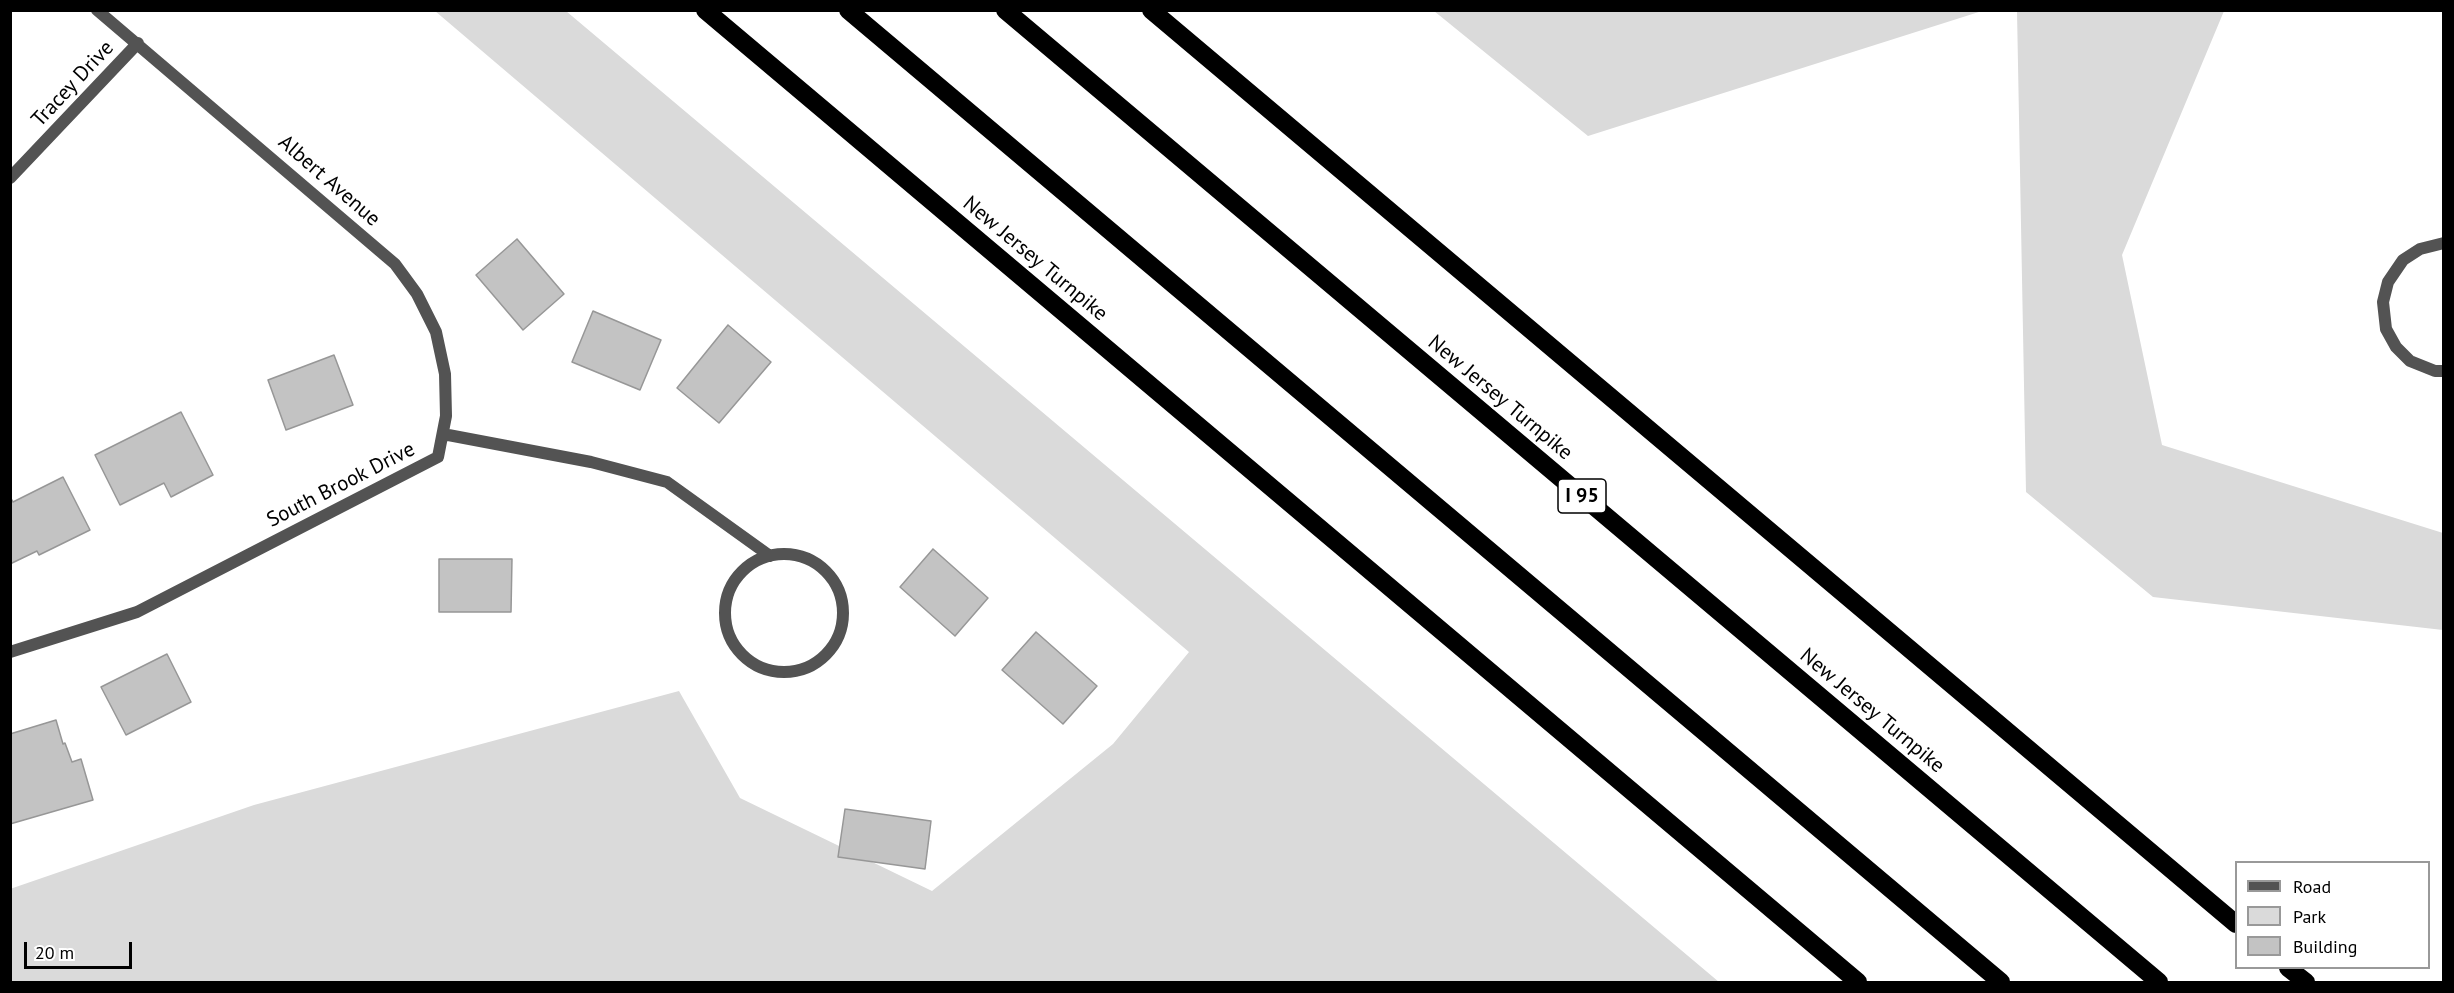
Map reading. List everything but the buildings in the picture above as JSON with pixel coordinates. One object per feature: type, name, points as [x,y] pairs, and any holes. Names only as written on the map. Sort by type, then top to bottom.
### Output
[{"type":"highway","name":"New Jersey Turnpike","points":[[705,10],[1858,982]]},
{"type":"highway","points":[[848,10],[2001,982]]},
{"type":"highway","name":"New Jersey Turnpike","points":[[1005,10],[2159,982]]},
{"type":"highway","points":[[1151,10],[2235,923]]},
{"type":"highway","points":[[2289,969],[2306,982]]},
{"type":"street","name":"Albert Avenue","points":[[97,10],[395,264],[417,294],[436,332],[445,374],[446,416],[443,434]]},
{"type":"street","name":"Tracey Drive","points":[[10,178],[138,43]]},
{"type":"street","points":[[2444,243],[2420,249],[2403,260],[2388,282],[2383,302],[2386,328],[2396,347],[2410,361],[2435,371],[2444,371]]},
{"type":"street","points":[[443,434],[591,462],[667,482],[770,556]]},
{"type":"street","name":"South Brook Drive","points":[[10,652],[137,612],[438,457],[443,434]]},
{"type":"street","points":[[776,554],[801,556],[822,569],[834,583],[841,600],[843,618],[836,642],[819,660],[797,671],[772,671],[749,662],[736,649],[726,626],[725,602],[732,585],[743,570],[770,556],[776,554]]},
{"type":"green space","points":[[435,11],[566,11],[1719,982],[11,982],[10,889],[254,805],[679,691],[740,798],[932,891],[1113,744],[1189,652]]},
{"type":"green space","points":[[1434,11],[1982,11],[1588,136]]},
{"type":"green space","points":[[2017,11],[2224,11],[2122,255],[2162,445],[2443,533],[2443,630],[2153,597],[2026,492]]}]
